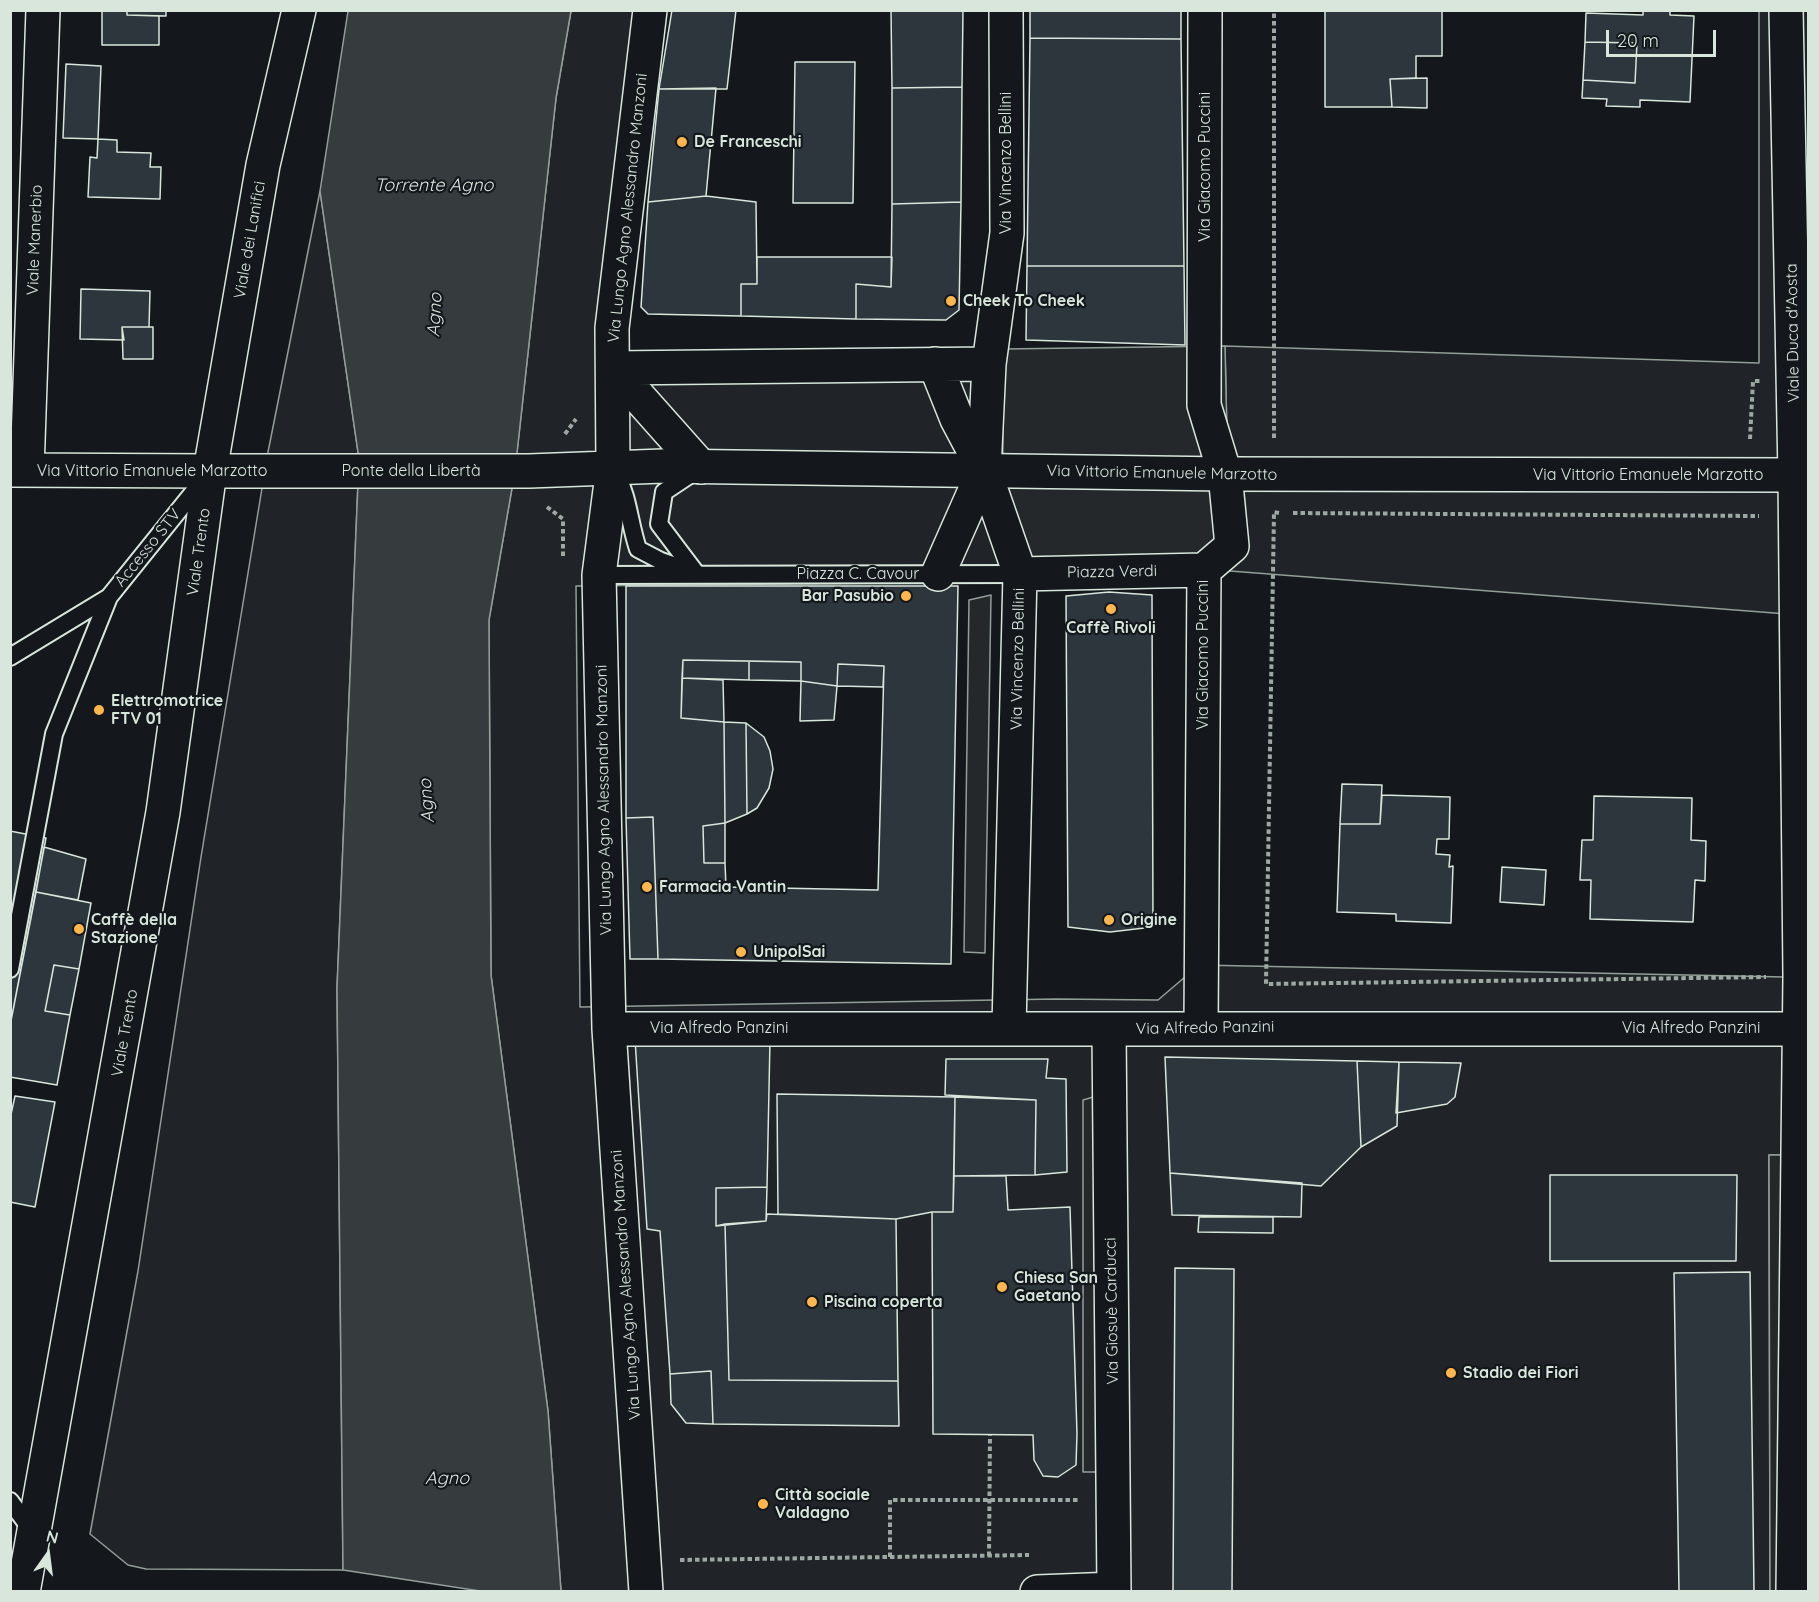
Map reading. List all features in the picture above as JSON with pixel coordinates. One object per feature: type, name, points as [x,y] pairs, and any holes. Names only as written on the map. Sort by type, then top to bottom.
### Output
[{"type":"street","name":"Viale Manerbio","points":[[19,470],[43,10]]},
{"type":"street","name":"Viale dei Lanifici","points":[[210,471],[263,165],[299,10]]},
{"type":"street","name":"Via Lungo Agno Alessandro Manzoni","points":[[645,1576],[609,1029],[599,575],[613,467],[612,328],[650,10]]},
{"type":"street","name":"Via Vincenzo Bellini","points":[[1006,10],[1007,233],[988,364],[984,470],[1020,574],[1009,1028]]},
{"type":"street","name":"Via Giacomo Puccini","points":[[1201,1027],[1204,570],[1232,546],[1225,474],[1204,405],[1205,10]]},
{"type":"street","name":"Viale Duca d'Aosta","points":[[1786,10],[1794,383],[1801,1029],[1798,1572]]},
{"type":"street","points":[[935,364],[957,419],[984,470],[938,574]]},
{"type":"street","points":[[613,368],[988,364]]},
{"type":"street","points":[[613,368],[701,467]]},
{"type":"street","name":"Via Vittorio Emanuele Marzotto","points":[[529,471],[613,467],[701,467],[1225,474],[1795,475]]},
{"type":"street","name":"Via Vittorio Emanuele Marzotto","points":[[19,470],[293,472]]},
{"type":"street","name":"Viale Trento","points":[[23,1592],[163,812],[210,471]]},
{"type":"street","name":"Ponte della Libertà","points":[[293,472],[529,471]]},
{"type":"street","name":"Piazza Verdi","points":[[1020,574],[1204,570]]},
{"type":"street","name":"Via Alfredo Panzini","points":[[609,1029],[1109,1030],[1201,1027],[1801,1029]]},
{"type":"street","name":"Via Giosuè Carducci","points":[[1109,1030],[1114,1590]]},
{"type":"street","points":[[1037,1592],[1114,1590]]},
{"type":"lane","name":"Piazza C. Cavour","points":[[613,467],[627,494],[632,532],[638,549],[661,561],[696,573]]},
{"type":"lane","points":[[696,573],[659,524],[664,492],[701,467]]},
{"type":"lane","name":"Accesso STV","points":[[109,597],[210,471]]},
{"type":"lane","name":"Piazza C. Cavour","points":[[599,575],[1020,574]]},
{"type":"lane","points":[[10,657],[109,597]]},
{"type":"lane","points":[[10,969],[54,734],[109,597]]},
{"type":"lane","points":[[10,1501],[34,1534]]},
{"type":"path","points":[[1274,10],[1274,444]]},
{"type":"path","points":[[1750,443],[1753,381],[1794,383]]},
{"type":"path","points":[[1760,527],[1760,516],[1274,513],[1266,984],[1800,976]]},
{"type":"path","points":[[988,1556],[990,1434]]},
{"type":"path","points":[[890,1557],[890,1500],[1081,1500]]},
{"type":"path","points":[[645,1576],[890,1557],[1034,1555]]},
{"type":"shaded area","points":[[571,11],[639,11],[598,362],[1002,349],[1003,471],[1000,582],[576,586],[580,1007],[1056,999],[1158,1000],[1199,965],[1785,977],[1787,614],[1230,571],[1225,346],[1759,363],[1759,11],[1808,11],[1808,1591],[1782,1155],[1769,1155],[1770,1591],[561,1592],[548,1411],[491,975],[489,619],[515,471],[556,98]]},
{"type":"shaded area","points":[[320,191],[359,459],[337,988],[343,1570],[146,1569],[128,1565],[90,1534],[138,1271],[201,857],[268,452]]},
{"type":"shaded area","points":[[1225,346],[1230,571],[1000,582],[1003,471],[1002,349]]},
{"type":"shaded area","points":[[991,595],[985,953],[964,952],[969,600]]},
{"type":"shaded area","points":[[1100,1095],[1100,1472],[1083,1472],[1083,1100]]},
{"type":"shaded area","points":[[1769,1155],[1782,1155],[1784,1592],[1770,1591]]},
{"type":"water","name":"Agno","points":[[348,11],[571,11],[556,98],[515,471],[489,620],[491,975],[548,1411],[561,1591],[480,1591],[343,1570],[337,988],[359,459],[320,191]]},
{"type":"building","points":[[102,10],[127,10],[127,15],[159,16],[159,45],[102,45]]},
{"type":"building","points":[[127,10],[166,10],[166,16],[127,15]]},
{"type":"building","points":[[672,10],[736,10],[727,89],[659,89]]},
{"type":"building","points":[[891,10],[963,10],[962,87],[892,88]]},
{"type":"building","points":[[1030,10],[1181,10],[1181,39],[1030,38]]},
{"type":"building","points":[[1325,10],[1442,10],[1442,56],[1416,56],[1416,78],[1390,79],[1392,107],[1325,107]]},
{"type":"building","points":[[1643,10],[1670,10],[1670,15],[1694,16],[1690,102],[1640,100],[1640,107],[1606,106],[1607,99],[1582,98],[1583,80],[1635,83],[1637,43],[1585,42],[1586,13],[1643,15]]},
{"type":"building","points":[[1030,38],[1181,39],[1184,266],[1027,266]]},
{"type":"building","points":[[1585,42],[1637,43],[1635,83],[1583,80]]},
{"type":"building","points":[[795,62],[855,62],[853,203],[793,203]]},
{"type":"building","points":[[66,64],[101,66],[98,139],[63,138]]},
{"type":"building","points":[[1427,78],[1427,108],[1392,107],[1390,79]]},
{"type":"building","points":[[962,87],[961,202],[892,204],[892,88]]},
{"type":"building","name":"De Franceschi","points":[[716,88],[706,196],[648,202],[659,89]]},
{"type":"building","points":[[98,139],[117,140],[117,152],[151,153],[150,167],[161,167],[160,199],[88,197],[90,157],[97,158]]},
{"type":"building","points":[[706,196],[756,202],[757,284],[741,284],[741,316],[648,314],[641,307],[648,202]]},
{"type":"building","points":[[961,202],[959,310],[946,320],[856,319],[856,284],[891,287],[892,204]]},
{"type":"building","points":[[757,257],[892,257],[891,287],[856,284],[856,319],[741,316],[741,284],[757,284]]},
{"type":"building","points":[[1027,266],[1184,266],[1185,345],[1026,340]]},
{"type":"building","points":[[81,289],[150,291],[149,327],[122,327],[124,340],[80,339]]},
{"type":"building","points":[[122,327],[153,327],[153,359],[123,359]]},
{"type":"building","points":[[626,586],[958,586],[951,964],[658,959],[653,817],[626,818]],"holes":[[[683,660],[801,662],[801,681],[837,686],[838,664],[884,666],[878,890],[726,887],[725,863],[704,863],[703,826],[725,823],[724,722],[681,718]]]},
{"type":"building","points":[[1109,592],[1152,595],[1153,927],[1110,932],[1068,927],[1066,596]]},
{"type":"building","points":[[683,660],[749,661],[749,680],[682,678]]},
{"type":"building","points":[[749,661],[801,662],[801,681],[749,680]]},
{"type":"building","points":[[838,664],[884,666],[883,687],[837,686]]},
{"type":"building","points":[[682,678],[723,680],[724,722],[681,718]]},
{"type":"building","points":[[801,681],[837,686],[834,720],[800,721]]},
{"type":"building","points":[[724,722],[746,723],[747,814],[725,823]]},
{"type":"building","points":[[746,723],[764,737],[770,751],[773,769],[769,788],[757,808],[747,814]]},
{"type":"building","points":[[1342,784],[1382,785],[1380,824],[1340,824]]},
{"type":"building","points":[[1382,795],[1450,797],[1449,839],[1437,839],[1436,854],[1450,855],[1449,867],[1453,866],[1451,923],[1396,921],[1396,914],[1337,912],[1340,824],[1380,824]]},
{"type":"building","points":[[1594,796],[1692,798],[1691,840],[1706,841],[1705,881],[1695,880],[1693,922],[1590,919],[1591,880],[1580,880],[1582,840],[1593,840]]},
{"type":"building","points":[[653,817],[658,959],[630,959],[626,818]]},
{"type":"building","points":[[725,823],[725,863],[704,863],[703,826]]},
{"type":"building","points":[[10,831],[46,838],[10,1026]]},
{"type":"building","points":[[44,847],[86,859],[78,900],[36,892]]},
{"type":"building","points":[[1502,867],[1546,870],[1544,905],[1500,902]]},
{"type":"building","points":[[36,892],[91,903],[79,969],[54,965],[45,1011],[70,1015],[57,1085],[10,1077],[10,1026]]},
{"type":"building","points":[[54,965],[79,969],[70,1015],[45,1011]]},
{"type":"building","points":[[635,1039],[770,1040],[767,1187],[716,1188],[716,1226],[725,1224],[729,1380],[898,1381],[899,1426],[713,1424],[711,1371],[670,1374],[660,1231],[647,1229]]},
{"type":"building","points":[[1165,1057],[1357,1061],[1361,1147],[1321,1186],[1170,1173]]},
{"type":"building","points":[[946,1059],[1048,1059],[1046,1078],[1066,1079],[1067,1172],[1035,1175],[1036,1100],[945,1095]]},
{"type":"building","points":[[1357,1061],[1399,1062],[1397,1126],[1361,1147]]},
{"type":"building","points":[[1399,1062],[1461,1063],[1455,1097],[1447,1104],[1396,1113]]},
{"type":"building","points":[[777,1094],[955,1097],[953,1212],[932,1212],[896,1219],[778,1214]]},
{"type":"building","points":[[15,1096],[55,1102],[35,1207],[10,1202],[10,1119]]},
{"type":"building","points":[[955,1097],[1036,1100],[1035,1175],[954,1176]]},
{"type":"building","points":[[1170,1173],[1302,1183],[1301,1217],[1172,1215]]},
{"type":"building","points":[[1550,1175],[1737,1175],[1736,1261],[1550,1261]]},
{"type":"building","name":"Chiesa San Gaetano","points":[[954,1176],[1006,1176],[1008,1210],[1070,1207],[1076,1465],[1058,1477],[1043,1476],[1034,1460],[1033,1435],[933,1434],[932,1212],[953,1212]]},
{"type":"building","points":[[767,1187],[766,1221],[716,1226],[716,1188]]},
{"type":"building","name":"Piscina coperta","points":[[767,1214],[896,1219],[898,1381],[729,1380],[725,1224],[766,1221]]},
{"type":"building","points":[[1199,1217],[1273,1217],[1273,1233],[1198,1232]]},
{"type":"building","points":[[1175,1268],[1234,1269],[1232,1592],[1173,1592]]},
{"type":"building","points":[[1750,1272],[1754,1592],[1679,1592],[1674,1273]]},
{"type":"building","points":[[711,1371],[713,1424],[686,1423],[671,1404],[670,1374]]},
{"type":"place","name":"De Franceschi","points":[[682,142]]},
{"type":"place","name":"Cheek To Cheek","points":[[951,301]]},
{"type":"place","name":"Bar Pasubio","points":[[906,596]]},
{"type":"place","name":"Caffè Rivoli","points":[[1111,609]]},
{"type":"place","name":"Elettromotrice FTV 01","points":[[99,710]]},
{"type":"place","name":"Farmacia Vantin","points":[[647,887]]},
{"type":"place","name":"Origine","points":[[1109,920]]},
{"type":"place","name":"Caffè della Stazione","points":[[79,929]]},
{"type":"place","name":"UnipolSai","points":[[741,952]]},
{"type":"place","name":"Chiesa San Gaetano","points":[[1002,1287]]},
{"type":"place","name":"Piscina coperta","points":[[812,1302]]},
{"type":"place","name":"Stadio dei Fiori","points":[[1451,1373]]},
{"type":"place","name":"Città sociale Valdagno","points":[[763,1504]]},
{"type":"water label","name":"Torrente Agno","points":[[434,186]]}]
